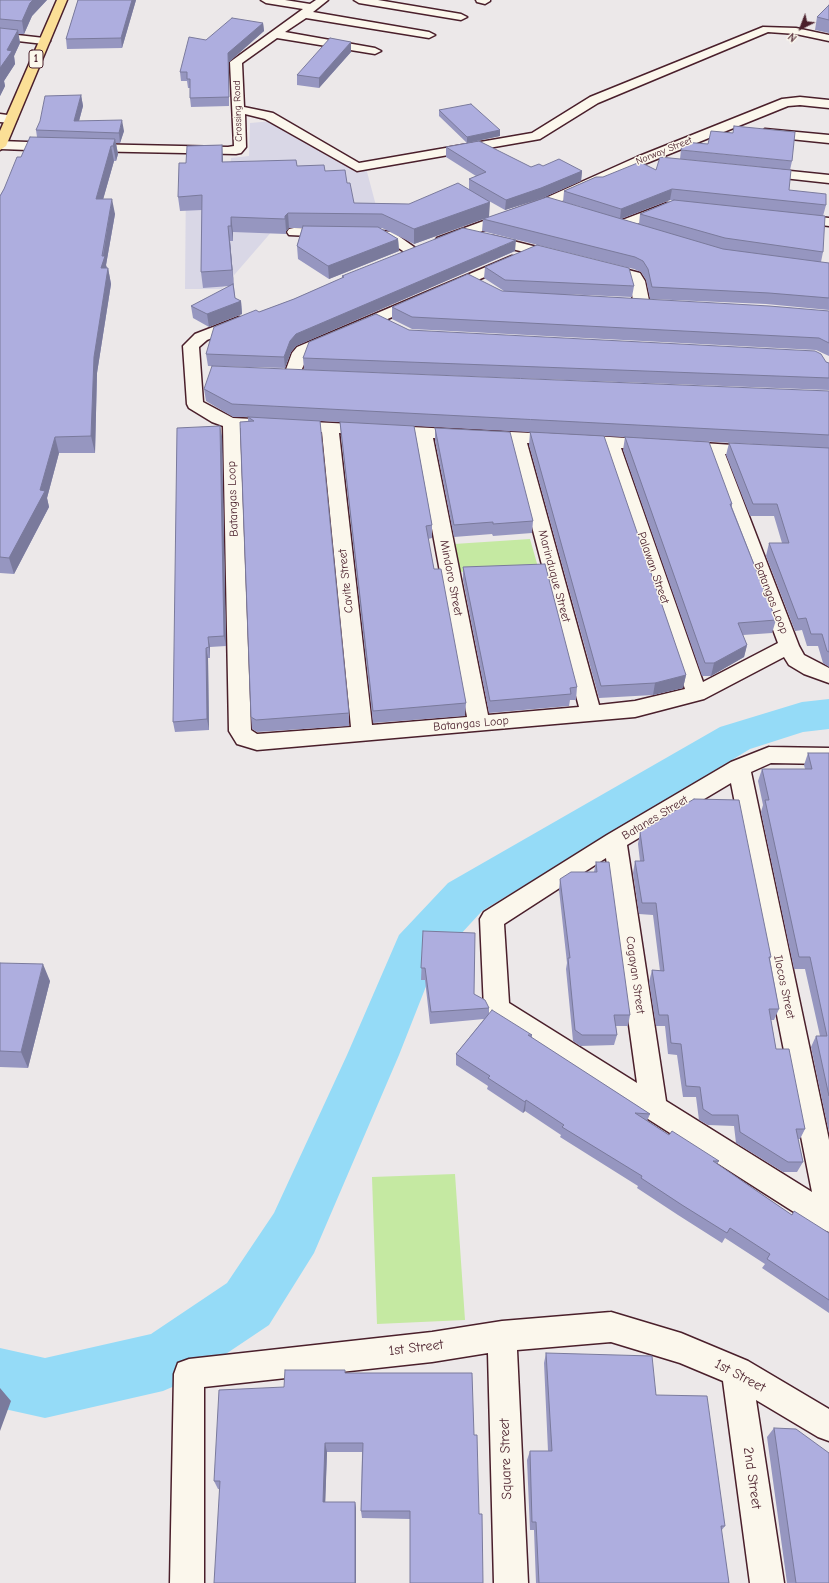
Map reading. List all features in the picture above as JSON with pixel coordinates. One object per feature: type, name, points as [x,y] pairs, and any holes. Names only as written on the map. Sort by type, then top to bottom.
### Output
[{"type":"highway","name":"1","points":[[0,146],[6,119],[62,0]]},
{"type":"street","points":[[266,0],[308,11],[430,35]]},
{"type":"street","name":"Crossing Road","points":[[0,146],[228,152],[240,147],[236,62],[323,0]]},
{"type":"street","points":[[359,0],[461,17]]},
{"type":"street","points":[[238,109],[269,116],[357,167],[536,136],[594,100],[767,29],[796,31],[829,38]]},
{"type":"street","points":[[275,34],[375,50]]},
{"type":"street","points":[[0,36],[44,41]]},
{"type":"street","name":"Norway Street","points":[[399,258],[462,232],[503,217],[546,204],[642,160],[786,102],[800,101],[829,104]]},
{"type":"street","points":[[721,128],[829,139]]},
{"type":"street","points":[[642,160],[673,163]]},
{"type":"street","points":[[751,171],[829,179]]},
{"type":"street","points":[[546,204],[569,210]]},
{"type":"street","points":[[622,226],[670,205],[677,206]]},
{"type":"street","points":[[490,210],[503,217]]},
{"type":"street","points":[[784,217],[829,222]]},
{"type":"street","points":[[607,221],[645,232]]},
{"type":"street","points":[[294,232],[388,235],[414,252]]},
{"type":"street","points":[[462,232],[570,259]]},
{"type":"street","points":[[292,375],[300,353],[303,350],[375,318],[471,279],[534,250]]},
{"type":"street","points":[[584,263],[635,276],[638,281],[642,305]]},
{"type":"street","points":[[471,279],[484,287]]},
{"type":"street","points":[[627,304],[658,306]]},
{"type":"street","points":[[252,316],[195,341],[191,346],[199,371],[195,404],[231,424],[423,432],[775,452]]},
{"type":"street","points":[[375,318],[395,329]]},
{"type":"street","name":"Batangas Loop","points":[[231,424],[240,731],[245,738],[257,742],[635,709],[696,694],[789,646],[714,449]]},
{"type":"street","name":"Cavite Street","points":[[330,428],[362,734]]},
{"type":"street","name":"Mindoro Street","points":[[423,432],[479,723]]},
{"type":"street","name":"Marinduque Street","points":[[517,437],[591,714]]},
{"type":"street","name":"Palawan Street","points":[[610,442],[696,694]]},
{"type":"street","points":[[789,646],[796,660],[811,669],[829,676]]},
{"type":"street","name":"Batanes Street","points":[[654,1110],[497,1009],[492,919],[615,841],[739,768],[769,755],[829,756]]},
{"type":"street","name":"Ilocos Street","points":[[739,768],[829,1206]]},
{"type":"street","name":"Cagayan Street","points":[[615,841],[654,1110]]},
{"type":"street","points":[[654,1110],[829,1218]]},
{"type":"street","name":"1st Street","points":[[187,1583],[189,1374],[432,1347],[502,1336],[611,1327],[681,1348],[737,1372],[829,1426]]},
{"type":"street","name":"Square Street","points":[[502,1336],[510,1583]]},
{"type":"street","name":"2nd Street","points":[[737,1372],[767,1583]]},
{"type":"shaded area","points":[[273,121],[334,160],[366,168],[379,217],[287,214],[222,289],[185,289],[186,177],[230,175],[231,158],[249,156],[250,123]]},
{"type":"green space","points":[[530,539],[538,567],[459,572],[454,544]]},
{"type":"green space","points":[[455,1174],[465,1320],[377,1324],[372,1177]]},
{"type":"building","points":[[0,0],[33,0],[30,3],[22,21],[0,19]]},
{"type":"building","points":[[78,0],[132,0],[121,38],[66,39]]},
{"type":"building","points":[[829,5],[829,20],[817,17]]},
{"type":"building","points":[[232,18],[263,23],[228,53],[229,97],[190,98],[190,79],[187,79],[187,72],[180,72],[189,37],[206,40]]},
{"type":"building","points":[[0,28],[18,30],[7,50],[12,51],[0,68]]},
{"type":"building","points":[[330,38],[351,42],[319,78],[297,75]]},
{"type":"building","points":[[81,95],[74,121],[122,120],[119,133],[36,130],[40,121],[45,96]]},
{"type":"building","points":[[471,104],[500,130],[467,137],[439,110]]},
{"type":"building","points":[[734,126],[795,132],[792,161],[681,150],[683,142],[708,144],[711,131],[733,133]]},
{"type":"building","points":[[30,137],[115,139],[113,146],[111,146],[96,199],[112,199],[102,256],[105,256],[101,268],[108,268],[94,357],[91,436],[55,437],[40,490],[45,491],[9,558],[0,557],[0,196],[17,157],[21,157]]},
{"type":"building","points":[[479,141],[531,167],[539,164],[543,166],[559,159],[582,171],[541,188],[506,200],[469,179],[486,172],[446,147]]},
{"type":"building","points":[[222,145],[222,162],[296,160],[297,166],[324,165],[325,171],[345,170],[347,183],[350,183],[354,203],[409,204],[458,183],[490,202],[414,229],[382,214],[288,213],[285,216],[285,219],[231,217],[231,226],[228,226],[232,270],[201,272],[202,195],[178,197],[179,163],[186,163],[187,146]]},
{"type":"building","points":[[660,157],[791,170],[789,190],[826,194],[826,205],[672,189],[621,209],[564,191],[596,177],[603,177],[640,162],[656,170]]},
{"type":"building","points":[[547,197],[723,249],[829,263],[829,298],[769,293],[652,287],[648,269],[643,261],[635,257],[483,219]]},
{"type":"building","points":[[674,200],[825,216],[823,252],[725,238],[640,214]]},
{"type":"building","points":[[303,226],[378,227],[398,239],[328,266],[297,246]]},
{"type":"building","points":[[463,228],[516,240],[296,334],[290,341],[284,357],[206,354],[214,327],[256,310],[259,312],[294,299],[344,277],[342,276]]},
{"type":"building","points":[[537,245],[629,268],[634,286],[505,280],[485,267]]},
{"type":"building","points":[[468,274],[502,291],[769,306],[829,311],[829,343],[819,338],[412,317],[392,307]]},
{"type":"building","points":[[233,284],[235,298],[241,301],[207,314],[191,306]]},
{"type":"building","points":[[376,314],[409,330],[815,351],[821,354],[826,362],[829,363],[829,378],[303,358],[309,342]]},
{"type":"building","points":[[212,366],[829,391],[829,435],[232,404],[204,389]]},
{"type":"building","points":[[248,417],[320,421],[349,713],[256,720],[251,717],[240,422],[254,421]]},
{"type":"building","points":[[340,422],[414,426],[432,525],[426,526],[434,569],[441,569],[466,703],[373,711]]},
{"type":"building","points":[[220,426],[224,636],[208,637],[209,647],[206,648],[207,719],[173,722],[177,428]]},
{"type":"building","points":[[435,428],[510,432],[533,521],[454,525]]},
{"type":"building","points":[[530,432],[604,436],[686,675],[655,683],[601,686]]},
{"type":"building","points":[[625,437],[709,442],[732,504],[730,504],[776,620],[738,623],[747,645],[714,663],[705,663]]},
{"type":"building","points":[[729,443],[829,448],[829,652],[827,651],[822,634],[811,634],[806,618],[798,619],[769,543],[789,543],[777,504],[753,504]]},
{"type":"building","points":[[545,564],[577,687],[570,688],[571,694],[490,701],[463,567]]},
{"type":"building","points":[[808,753],[829,753],[829,1096],[816,1036],[827,1036],[810,957],[799,957],[765,800],[769,800],[762,769],[812,769]]},
{"type":"building","points":[[694,799],[739,800],[771,957],[769,957],[779,1009],[769,1009],[776,1049],[789,1049],[805,1129],[796,1129],[803,1162],[788,1162],[740,1132],[738,1115],[712,1115],[703,1109],[700,1087],[686,1086],[681,1044],[671,1043],[668,1015],[659,1015],[652,970],[664,971],[656,903],[642,903],[635,861],[644,861],[640,832]]},
{"type":"building","points":[[596,862],[609,862],[630,1015],[614,1015],[617,1035],[582,1035],[575,1030],[568,958],[570,958],[560,879],[571,872],[597,872]]},
{"type":"building","points":[[423,931],[475,933],[474,994],[485,1000],[489,1008],[431,1012],[425,968],[421,968]]},
{"type":"building","points":[[0,963],[43,964],[21,1052],[0,1051]]},
{"type":"building","points":[[492,1010],[650,1114],[635,1113],[669,1135],[672,1131],[719,1161],[713,1161],[792,1215],[794,1211],[829,1233],[829,1300],[767,1259],[770,1254],[730,1228],[727,1233],[682,1205],[641,1178],[642,1176],[562,1127],[564,1125],[526,1100],[525,1102],[488,1078],[490,1076],[456,1054]]},
{"type":"building","points":[[546,1353],[652,1356],[656,1395],[707,1396],[725,1526],[721,1526],[729,1583],[539,1583],[536,1522],[532,1522],[530,1451],[552,1451]]},
{"type":"building","points":[[285,1370],[345,1370],[345,1373],[472,1373],[474,1435],[477,1435],[479,1514],[482,1514],[483,1583],[410,1583],[410,1511],[361,1511],[363,1443],[325,1443],[323,1502],[355,1502],[355,1583],[214,1583],[220,1481],[214,1481],[219,1390],[284,1387]]},
{"type":"building","points":[[774,1428],[796,1429],[829,1453],[829,1583],[796,1583]]},
{"type":"waterway","points":[[0,1378],[45,1388],[163,1361],[248,1304],[294,1233],[373,1055],[416,949],[465,897],[735,738],[802,717],[829,714]]}]
